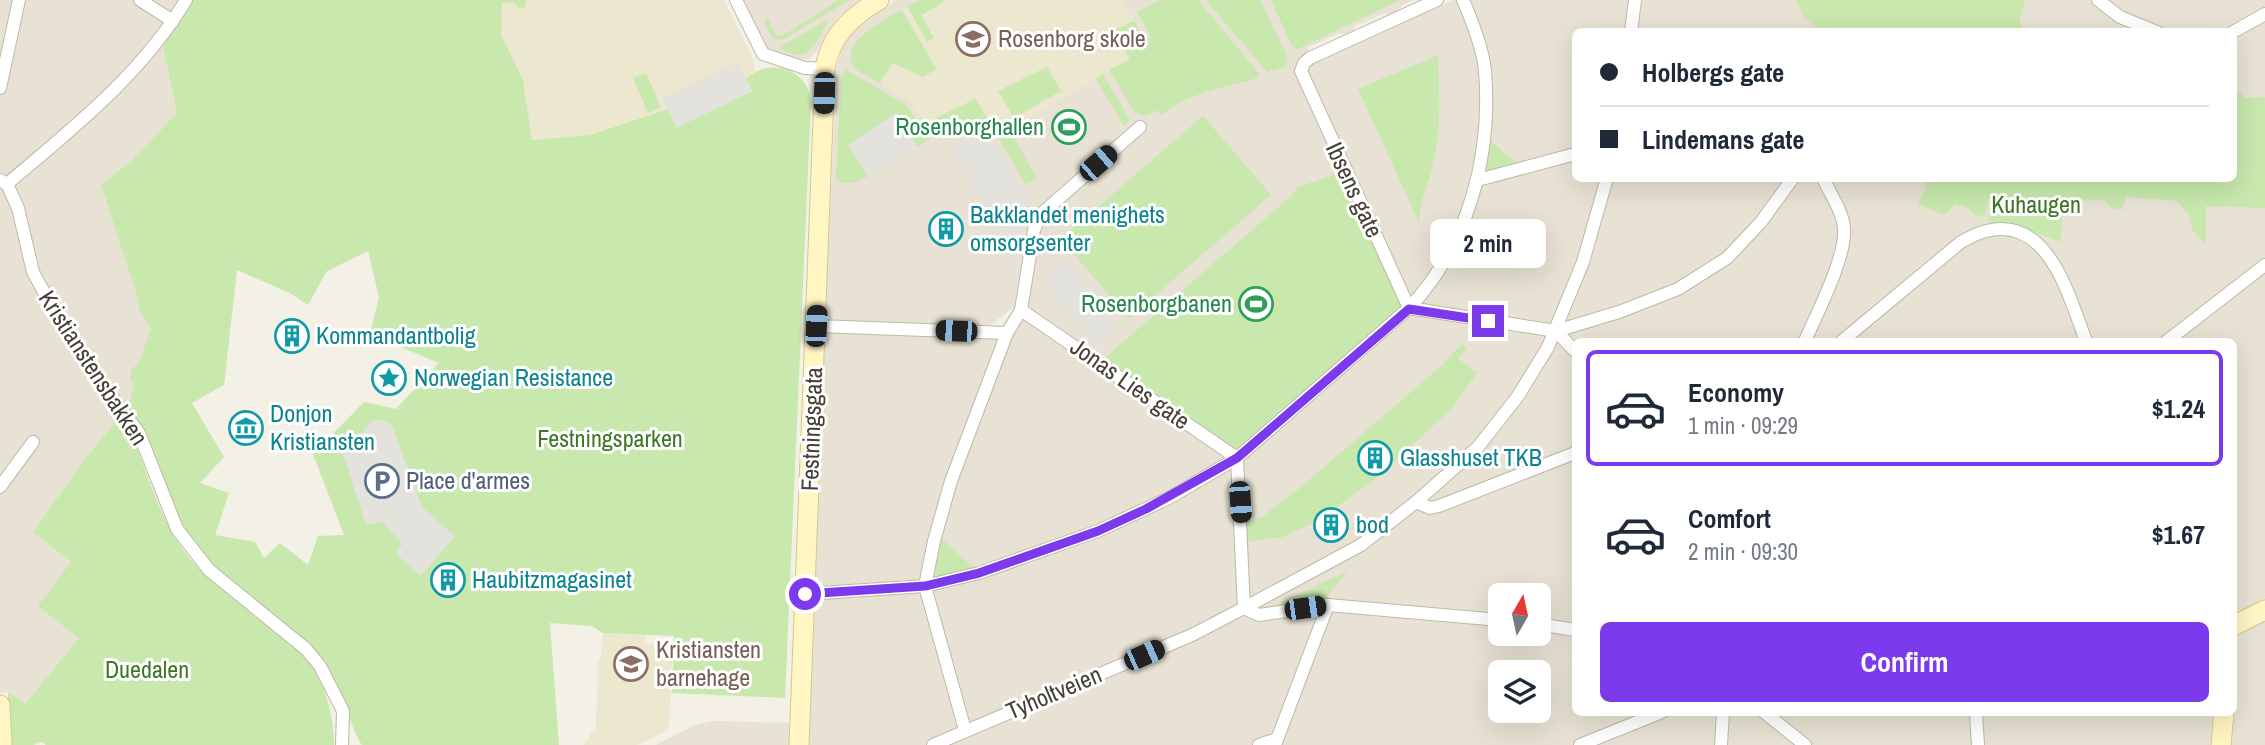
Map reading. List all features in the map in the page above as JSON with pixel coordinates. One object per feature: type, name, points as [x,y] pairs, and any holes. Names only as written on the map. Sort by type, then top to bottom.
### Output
[{"type":"main road","points":[[825,69],[830,51],[847,22],[879,0]]},
{"type":"main road","name":"Festningsgata","points":[[799,745],[825,69]]},
{"type":"main road","points":[[2237,624],[2265,610]]},
{"type":"main road","points":[[0,705],[2,745]]},
{"type":"main road","points":[[2221,745],[2224,716]]},
{"type":"street","points":[[0,88],[19,0]]},
{"type":"street","points":[[140,0],[173,21]]},
{"type":"street","points":[[4,182],[100,104],[140,64],[186,0]]},
{"type":"street","points":[[736,0],[763,54],[805,68],[825,69]]},
{"type":"street","name":"Ibsens gate","points":[[1409,309],[1301,71],[1310,58],[1437,0]]},
{"type":"street","points":[[805,594],[925,586],[1013,562],[1098,531],[1169,498],[1237,458],[1409,309],[1425,292],[1444,261],[1465,218],[1478,180],[1486,117],[1485,69],[1463,0]]},
{"type":"street","points":[[1632,28],[1635,0]]},
{"type":"street","points":[[2098,0],[2120,17],[2147,28]]},
{"type":"street","points":[[2237,30],[2265,14]]},
{"type":"street","points":[[965,730],[925,586],[951,481],[1007,333],[1021,310],[1034,230],[1040,215],[1140,127]]},
{"type":"street","points":[[1478,180],[1572,155]]},
{"type":"street","name":"Kristianstensbakken","points":[[4,182],[18,208],[33,272],[51,306],[101,382],[139,433],[177,529],[209,570],[306,649],[320,666],[343,711],[342,745]]},
{"type":"street","name":"Tyholtveien","points":[[933,745],[1192,635],[1361,545],[1416,502],[1478,447],[1518,396],[1556,331],[1583,262],[1607,182]]},
{"type":"street","points":[[1409,309],[1556,331],[1619,312],[1678,289],[1727,258],[1761,222],[1790,182]]},
{"type":"street","points":[[1806,338],[1843,243],[1844,228],[1841,216],[1825,182]]},
{"type":"street","points":[[1846,338],[1961,242],[1984,231],[2002,228],[2032,237],[2043,248],[2062,281],[2085,338]]},
{"type":"street","points":[[2171,338],[2265,265]]},
{"type":"street","name":"Jonas Lies gate","points":[[1021,310],[1237,458]]},
{"type":"street","points":[[816,326],[1007,333]]},
{"type":"street","points":[[1556,331],[1572,348]]},
{"type":"street","points":[[0,487],[33,442]]},
{"type":"street","points":[[1416,502],[1430,508],[1439,506],[1572,454]]},
{"type":"street","points":[[1237,458],[1244,608],[1259,615],[1328,605],[1488,619]]},
{"type":"street","points":[[1259,745],[1276,742],[1328,605]]},
{"type":"street","points":[[1551,626],[1572,630]]},
{"type":"street","points":[[1580,745],[1652,716]]},
{"type":"street","points":[[1721,745],[1723,716]]},
{"type":"street","points":[[1769,716],[1805,745]]},
{"type":"street","points":[[1976,716],[1978,745]]},
{"type":"shaded area","points":[[0,0],[190,0],[163,46],[177,113],[130,162],[101,186],[151,329],[128,407],[105,379],[42,280],[23,206],[15,186],[0,174]]},
{"type":"shaded area","points":[[502,0],[724,0],[752,57],[755,70],[746,78],[752,91],[668,109],[590,135],[532,140],[523,80],[501,34]]},
{"type":"shaded area","points":[[742,0],[859,0],[838,17],[809,59],[799,60],[766,47]]},
{"type":"shaded area","points":[[896,0],[1413,0],[1392,15],[1385,13],[1355,26],[1352,33],[1340,33],[1309,47],[1308,53],[1297,65],[1295,74],[1395,292],[1236,447],[1033,311],[1013,308],[989,326],[835,322],[830,319],[825,308],[837,67],[843,45],[850,35]]},
{"type":"shaded area","points":[[918,0],[1122,0],[1146,40],[1130,59],[998,137],[994,130],[943,136],[932,133],[909,102],[857,70],[852,58],[855,44],[862,34]]},
{"type":"shaded area","points":[[1453,0],[1796,0],[1823,28],[1572,28],[1572,182],[1932,182],[1939,190],[1991,199],[2023,229],[2061,242],[2063,192],[2265,208],[2265,745],[809,745],[824,343],[827,326],[1007,333],[1021,310],[1100,362],[1409,308],[1307,70],[1313,63]]},
{"type":"shaded area","points":[[2012,0],[2265,0],[2265,97],[2237,98],[2237,28],[2023,28],[2018,22]]},
{"type":"shaded area","points":[[738,62],[752,91],[676,128],[663,98]]},
{"type":"shaded area","points":[[897,112],[917,147],[868,176],[848,145]]},
{"type":"shaded area","points":[[992,140],[1031,204],[1017,270],[987,210],[952,150],[954,145]]},
{"type":"shaded area","points":[[0,185],[11,200],[28,268],[122,414],[84,460],[33,532],[72,562],[79,638],[24,705],[9,692],[0,693]]},
{"type":"shaded area","points":[[1062,261],[1118,324],[1097,343],[1041,280]]},
{"type":"shaded area","name":"Place d'armes","points":[[374,419],[391,423],[422,507],[455,536],[421,576],[396,554],[402,544],[383,522],[366,525],[343,454]]},
{"type":"shaded area","points":[[603,633],[646,635],[645,643],[654,644],[654,648],[673,649],[669,726],[666,731],[637,745],[584,745],[592,732],[596,731],[598,659],[601,658]]},
{"type":"shaded area","points":[[713,721],[789,723],[789,745],[656,745],[695,725]]},
{"type":"green space","name":"Festningsparken","points":[[190,0],[526,0],[525,7],[519,9],[515,3],[502,2],[501,34],[523,80],[532,140],[590,135],[668,109],[676,127],[752,91],[746,78],[766,68],[786,70],[803,81],[811,101],[785,698],[672,693],[674,636],[603,633],[592,626],[550,623],[559,745],[362,745],[345,706],[307,645],[289,626],[218,571],[195,545],[176,511],[139,423],[128,407],[134,386],[130,377],[132,369],[139,363],[151,329],[139,310],[139,301],[101,185],[130,162],[177,113],[163,46]],"holes":[[[368,251],[379,297],[370,334],[439,363],[396,409],[364,402],[313,454],[344,535],[318,536],[308,565],[280,543],[264,558],[255,542],[215,535],[229,493],[200,483],[224,457],[192,403],[224,385],[237,270],[290,293],[308,305],[327,271]]]},
{"type":"green space","points":[[839,0],[849,0],[782,40],[772,38],[764,21],[768,18],[772,24],[770,26],[778,36]]},
{"type":"green space","points":[[920,0],[944,2],[921,15],[934,38],[927,42],[907,6]]},
{"type":"green space","points":[[1160,0],[1198,0],[1260,75],[1194,96],[1161,115],[1157,110],[1146,116],[1135,112],[1109,70],[1130,59],[1113,31],[1134,21],[1145,40],[1151,37],[1137,12]]},
{"type":"green space","points":[[1206,0],[1260,0],[1288,58],[1285,67],[1267,72]]},
{"type":"green space","points":[[1271,0],[1400,0],[1298,49],[1292,46]]},
{"type":"green space","points":[[1796,0],[2025,0],[2019,21],[2023,28],[1818,28],[1805,19]]},
{"type":"green space","points":[[902,10],[936,69],[923,77],[893,63],[880,83],[856,69],[851,60],[852,51],[865,34]]},
{"type":"green space","points":[[827,20],[815,44],[805,54],[796,55],[780,49],[780,47]]},
{"type":"green space","points":[[1438,55],[1438,137],[1419,222],[1358,89]]},
{"type":"green space","points":[[1047,67],[1061,91],[1014,118],[998,91]]},
{"type":"green space","points":[[847,70],[907,106],[930,139],[917,147],[897,113],[848,145],[868,176],[848,183],[836,180],[841,75]]},
{"type":"green space","points":[[646,73],[661,108],[648,113],[633,78]]},
{"type":"green space","points":[[1103,74],[1130,120],[1124,126],[1096,79]]},
{"type":"green space","name":"Kuhaugen","points":[[2237,92],[2241,92],[2245,98],[2265,97],[2265,208],[2206,206],[2206,244],[2193,231],[2189,214],[2176,201],[2126,197],[2122,209],[2112,209],[2104,200],[2063,201],[2061,242],[2023,229],[1988,222],[1991,199],[1988,199],[1985,216],[1974,215],[1968,208],[1955,204],[1944,215],[1918,204],[1927,188],[1922,182],[2237,182]]},
{"type":"green space","points":[[975,99],[995,130],[947,135],[932,133],[926,123]]},
{"type":"green space","points":[[1203,116],[1271,195],[1129,318],[1061,239]]},
{"type":"green space","points":[[1010,131],[1037,178],[1026,185],[998,137]]},
{"type":"green space","points":[[1484,134],[1504,153],[1522,165],[1478,180]]},
{"type":"green space","points":[[1345,171],[1409,308],[1237,458],[1100,362],[1290,197],[1298,187]]},
{"type":"green space","points":[[1462,344],[1467,349],[1458,358],[1477,373],[1453,407],[1378,477],[1313,523],[1283,537],[1242,542],[1241,524],[1262,517],[1301,487],[1441,366]]},
{"type":"green space","name":"Duedalen","points":[[122,414],[168,526],[190,559],[254,616],[294,644],[314,669],[331,713],[334,745],[46,745],[42,742],[33,745],[11,745],[9,692],[25,704],[79,638],[38,606],[71,562],[33,532],[84,460]]},
{"type":"green space","points":[[942,539],[979,573],[925,586],[934,541]]},
{"type":"green space","points":[[1348,571],[1321,601],[1269,608]]},
{"type":"place","name":"Rosenborg skole","points":[[973,39]]},
{"type":"place","name":"Rosenborghallen","points":[[1069,127]]},
{"type":"place","name":"Bakklandet menighets omsorgsenter","points":[[946,229]]},
{"type":"place","name":"Rosenborgbanen","points":[[1256,304]]},
{"type":"place","name":"Kommandantbolig","points":[[292,336]]},
{"type":"place","name":"Norwegian Resistance","points":[[389,378]]},
{"type":"place","name":"Donjon Kristiansten","points":[[246,428]]},
{"type":"place","name":"Glasshuset TKB","points":[[1375,458]]},
{"type":"place","name":"Place d'armes","points":[[382,481]]},
{"type":"place","name":"bod","points":[[1331,525]]},
{"type":"place","name":"Haubitzmagasinet","points":[[448,580]]},
{"type":"place","name":"Kristiansten barnehage","points":[[631,664]]},
{"type":"route","points":[[805,594],[925,586],[979,573],[1098,531],[1169,498],[1237,458],[1409,309],[1488,321]]}]
